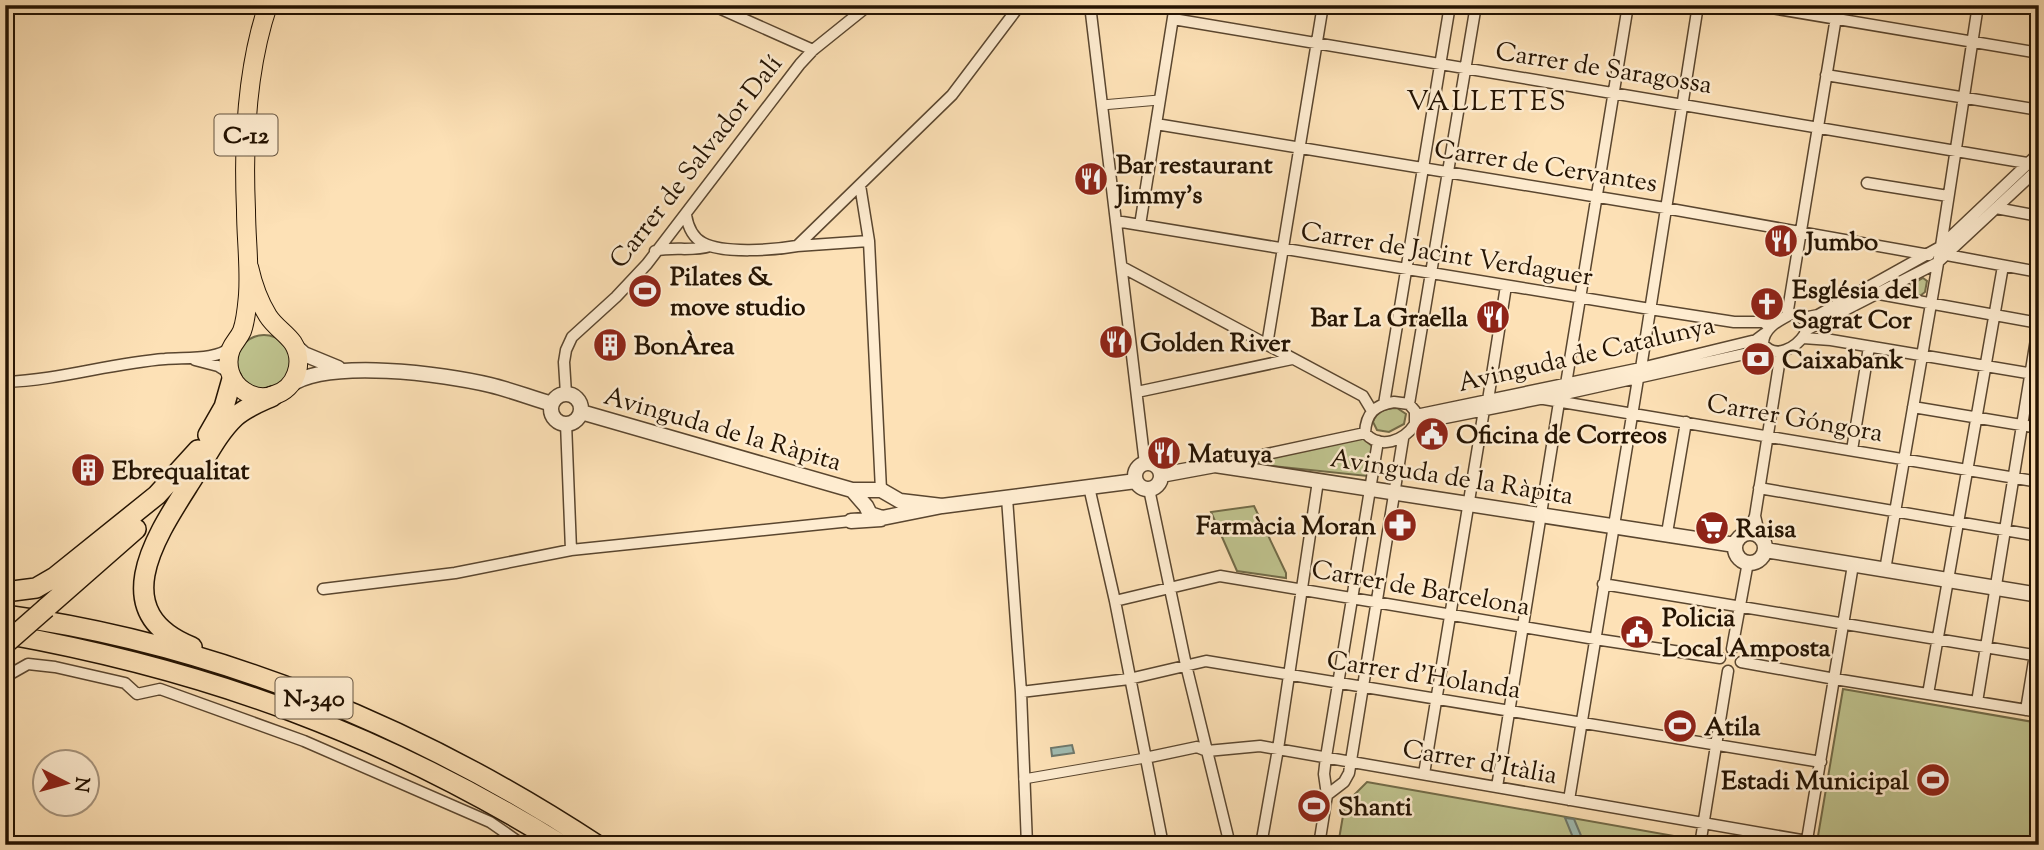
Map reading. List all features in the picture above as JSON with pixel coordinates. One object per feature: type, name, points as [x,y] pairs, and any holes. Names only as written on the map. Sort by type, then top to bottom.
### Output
[{"type":"highway","points":[[232,377],[220,416],[151,548],[144,585],[149,610],[162,629],[181,643],[328,703]]},
{"type":"highway","points":[[5,592],[36,589],[55,577],[149,502],[201,454],[235,417],[281,391]]},
{"type":"highway","points":[[5,643],[140,525],[185,476],[201,454]]},
{"type":"highway","name":"N-340","points":[[5,615],[107,633],[254,674],[385,726],[440,753],[527,800],[597,845]]},
{"type":"highway","name":"N-340","points":[[5,634],[154,666],[247,694],[321,721],[376,744],[517,817],[562,845]]},
{"type":"highway","points":[[5,643],[52,647],[154,666]]},
{"type":"main road","name":"C-12","points":[[232,377],[229,356],[244,324],[249,267],[245,182],[248,109],[256,50],[268,5]]},
{"type":"main road","name":"C-12","points":[[249,267],[262,306],[287,338]]},
{"type":"main road","points":[[232,377],[240,389],[252,396],[281,391],[295,378],[298,365],[287,338],[270,328],[257,328],[236,342]]},
{"type":"street","points":[[712,5],[734,10],[813,50]]},
{"type":"street","name":"Carrer de Salvador Dalí","points":[[566,394],[564,362],[572,337],[647,264],[800,64],[813,50],[869,5]]},
{"type":"street","points":[[797,246],[952,95],[1020,5]]},
{"type":"street","points":[[1090,5],[1145,464]]},
{"type":"street","points":[[1140,225],[1175,5]]},
{"type":"street","points":[[1267,345],[1323,5]]},
{"type":"street","points":[[1384,404],[1450,5]]},
{"type":"street","points":[[1327,795],[1344,782],[1349,773],[1402,439],[1416,420],[1409,404],[1476,5]]},
{"type":"street","points":[[1566,384],[1628,5]]},
{"type":"street","points":[[1569,800],[1698,5]]},
{"type":"street","points":[[1754,5],[2039,53]]},
{"type":"street","points":[[1805,334],[1806,322],[1803,318],[1799,315],[1787,316],[1838,5]]},
{"type":"street","points":[[1944,251],[1948,196],[1978,5]]},
{"type":"street","name":"Carrer de Saragossa","points":[[1173,19],[2028,163]]},
{"type":"street","points":[[1826,75],[2039,110]]},
{"type":"street","points":[[1102,105],[1159,100]]},
{"type":"street","name":"Carrer de Cervantes","points":[[1156,124],[1665,208],[1933,259]]},
{"type":"street","points":[[1944,251],[2039,153]]},
{"type":"street","points":[[1767,330],[1763,344],[1776,353],[1781,352],[1805,334],[1879,294],[1933,259],[1996,208],[2036,171]]},
{"type":"street","points":[[1867,183],[1948,196]]},
{"type":"street","points":[[860,185],[869,241],[883,492],[894,508],[884,518]]},
{"type":"street","points":[[1996,208],[2039,216]]},
{"type":"street","points":[[686,215],[688,225],[695,236],[710,246]]},
{"type":"street","name":"Carrer de Jacint Verdaguer","points":[[1116,221],[1650,309],[1734,322],[1762,322],[1767,330]]},
{"type":"street","points":[[655,251],[710,246],[740,250],[778,250],[797,246],[869,241]]},
{"type":"street","points":[[1944,251],[2039,272]]},
{"type":"street","points":[[1885,570],[1930,304],[1933,259]]},
{"type":"street","points":[[1803,318],[1818,315],[1933,259]]},
{"type":"street","points":[[1928,694],[2003,266]]},
{"type":"street","points":[[1122,267],[1363,397],[1372,411]]},
{"type":"street","points":[[1424,774],[1506,286]]},
{"type":"street","points":[[1879,294],[2039,322],[2035,374],[2022,425],[1977,702]]},
{"type":"street","name":"Avinguda de Catalunya","points":[[1416,420],[1566,384],[1639,373],[1756,340],[1787,316]]},
{"type":"street","points":[[1805,334],[2035,374]]},
{"type":"street","points":[[287,338],[304,354],[324,365],[357,371]]},
{"type":"street","points":[[5,383],[51,379],[141,361],[216,354],[230,349],[236,342]]},
{"type":"street","points":[[1852,450],[1869,346]]},
{"type":"street","points":[[1497,787],[1559,398],[1639,373],[1767,349]]},
{"type":"street","points":[[1781,352],[1755,516],[1758,540],[1760,558],[1748,562],[1739,558],[1735,545],[1740,537],[1758,540],[1853,565],[2039,595]]},
{"type":"street","points":[[175,358],[201,360],[218,366],[232,377]]},
{"type":"street","points":[[1137,392],[1293,359]]},
{"type":"street","points":[[281,391],[297,380],[317,374],[357,371],[442,375],[492,385],[552,404]]},
{"type":"street","points":[[552,404],[560,395],[566,394],[572,394],[580,402],[581,412],[566,427]]},
{"type":"street","name":"Carrer Góngora","points":[[1486,405],[1559,398],[2039,482]]},
{"type":"street","points":[[552,404],[554,417],[566,427],[571,550]]},
{"type":"street","points":[[1402,439],[1385,443],[1371,440],[1365,433],[1366,420],[1372,411],[1384,404],[1409,404]]},
{"type":"street","points":[[1913,407],[2039,428]]},
{"type":"street","name":"Avinguda de la Ràpita","points":[[581,412],[852,490],[883,492],[900,501],[942,506]]},
{"type":"street","points":[[1667,533],[1686,422]]},
{"type":"street","points":[[1215,465],[1365,433]]},
{"type":"street","points":[[1318,845],[1327,795],[1324,774],[1326,757],[1378,441]]},
{"type":"street","points":[[323,589],[455,573],[571,550],[884,518],[942,506],[1090,487],[1157,486],[1161,475],[1157,467],[1145,464]]},
{"type":"street","points":[[1145,464],[1137,470],[1170,587],[1230,845]]},
{"type":"street","name":"Avinguda de la Ràpita","points":[[1161,475],[1215,465],[1735,545]]},
{"type":"street","points":[[1261,845],[1318,481]]},
{"type":"street","points":[[1090,487],[1163,845]]},
{"type":"street","points":[[1759,488],[2039,536]]},
{"type":"street","name":"Avinguda de la Ràpita","points":[[852,490],[867,508]]},
{"type":"street","points":[[850,521],[867,508],[870,495],[883,492]]},
{"type":"street","points":[[1007,498],[1027,845]]},
{"type":"street","points":[[867,508],[873,517],[884,518]]},
{"type":"street","points":[[1732,649],[1748,562]]},
{"type":"street","points":[[1807,840],[1853,565]]},
{"type":"street","name":"Carrer de Barcelona","points":[[1115,601],[1220,576],[1720,658]]},
{"type":"street","points":[[1603,584],[2037,656]]},
{"type":"street","points":[[2026,710],[2037,656],[2039,630]]},
{"type":"street","points":[[1732,649],[1739,653],[1741,662],[1737,669],[1728,671],[1721,666],[1720,658],[1724,652],[1732,649]]},
{"type":"street","name":"Carrer d'Holanda","points":[[1020,692],[1129,679],[1206,661],[1821,762]]},
{"type":"street","points":[[1741,662],[2039,712]]},
{"type":"street","points":[[5,677],[28,664],[55,667],[125,683],[137,694],[160,689],[304,741],[490,821],[523,845]]},
{"type":"street","points":[[1700,845],[1728,671]]},
{"type":"street","name":"Carrer d'Itàlia","points":[[1146,758],[1197,747],[1207,751],[1259,746],[1829,845]]},
{"type":"street","points":[[1024,779],[1146,758]]},
{"type":"green space","points":[[1923,278],[1927,281],[1925,292],[1920,296],[1905,293],[1905,288]]},
{"type":"green space","points":[[264,335],[283,343],[291,362],[283,381],[264,389],[245,381],[237,362],[245,343]]},
{"type":"green space","points":[[1397,408],[1406,414],[1404,424],[1389,432],[1377,430],[1373,422],[1376,416],[1385,410]]},
{"type":"green space","points":[[1362,437],[1373,447],[1367,476],[1243,463]]},
{"type":"green space","points":[[1254,506],[1286,578],[1237,571],[1211,512]]},
{"type":"green space","name":"Estadi Municipal","points":[[1843,689],[2039,723],[2039,845],[1869,845],[1818,836]]},
{"type":"green space","points":[[1367,782],[1680,837],[1679,845],[1338,845],[1345,804]]},
{"type":"water","points":[[1072,745],[1074,753],[1052,756],[1051,748]]},
{"type":"water","points":[[1565,818],[1574,819],[1585,845],[1576,845]]},
{"type":"place","name":"Bar restaurant Jimmy's","points":[[1091,179]]},
{"type":"place","name":"Jumbo","points":[[1781,241]]},
{"type":"place","name":"Pilates & move studio","points":[[645,291]]},
{"type":"place","name":"Església del Sagrat Cor","points":[[1767,304]]},
{"type":"place","name":"Bar La Graella","points":[[1493,317]]},
{"type":"place","name":"Golden River","points":[[1116,342]]},
{"type":"place","name":"BonÀrea","points":[[610,345]]},
{"type":"place","name":"Caixabank","points":[[1758,359]]},
{"type":"place","name":"Oficina de Correos","points":[[1432,434]]},
{"type":"place","name":"Matuya","points":[[1164,453]]},
{"type":"place","name":"Ebrequalitat","points":[[88,470]]},
{"type":"place","name":"Farmàcia Moran","points":[[1400,525]]},
{"type":"place","name":"Raisa","points":[[1712,528]]},
{"type":"place","name":"Policia Local Amposta","points":[[1637,632]]},
{"type":"place","name":"Atila","points":[[1680,726]]},
{"type":"place","name":"Estadi Municipal","points":[[1933,780]]},
{"type":"place","name":"Shanti","points":[[1314,806]]},
{"type":"district","name":"VALLETES","points":[[1487,100]]}]
